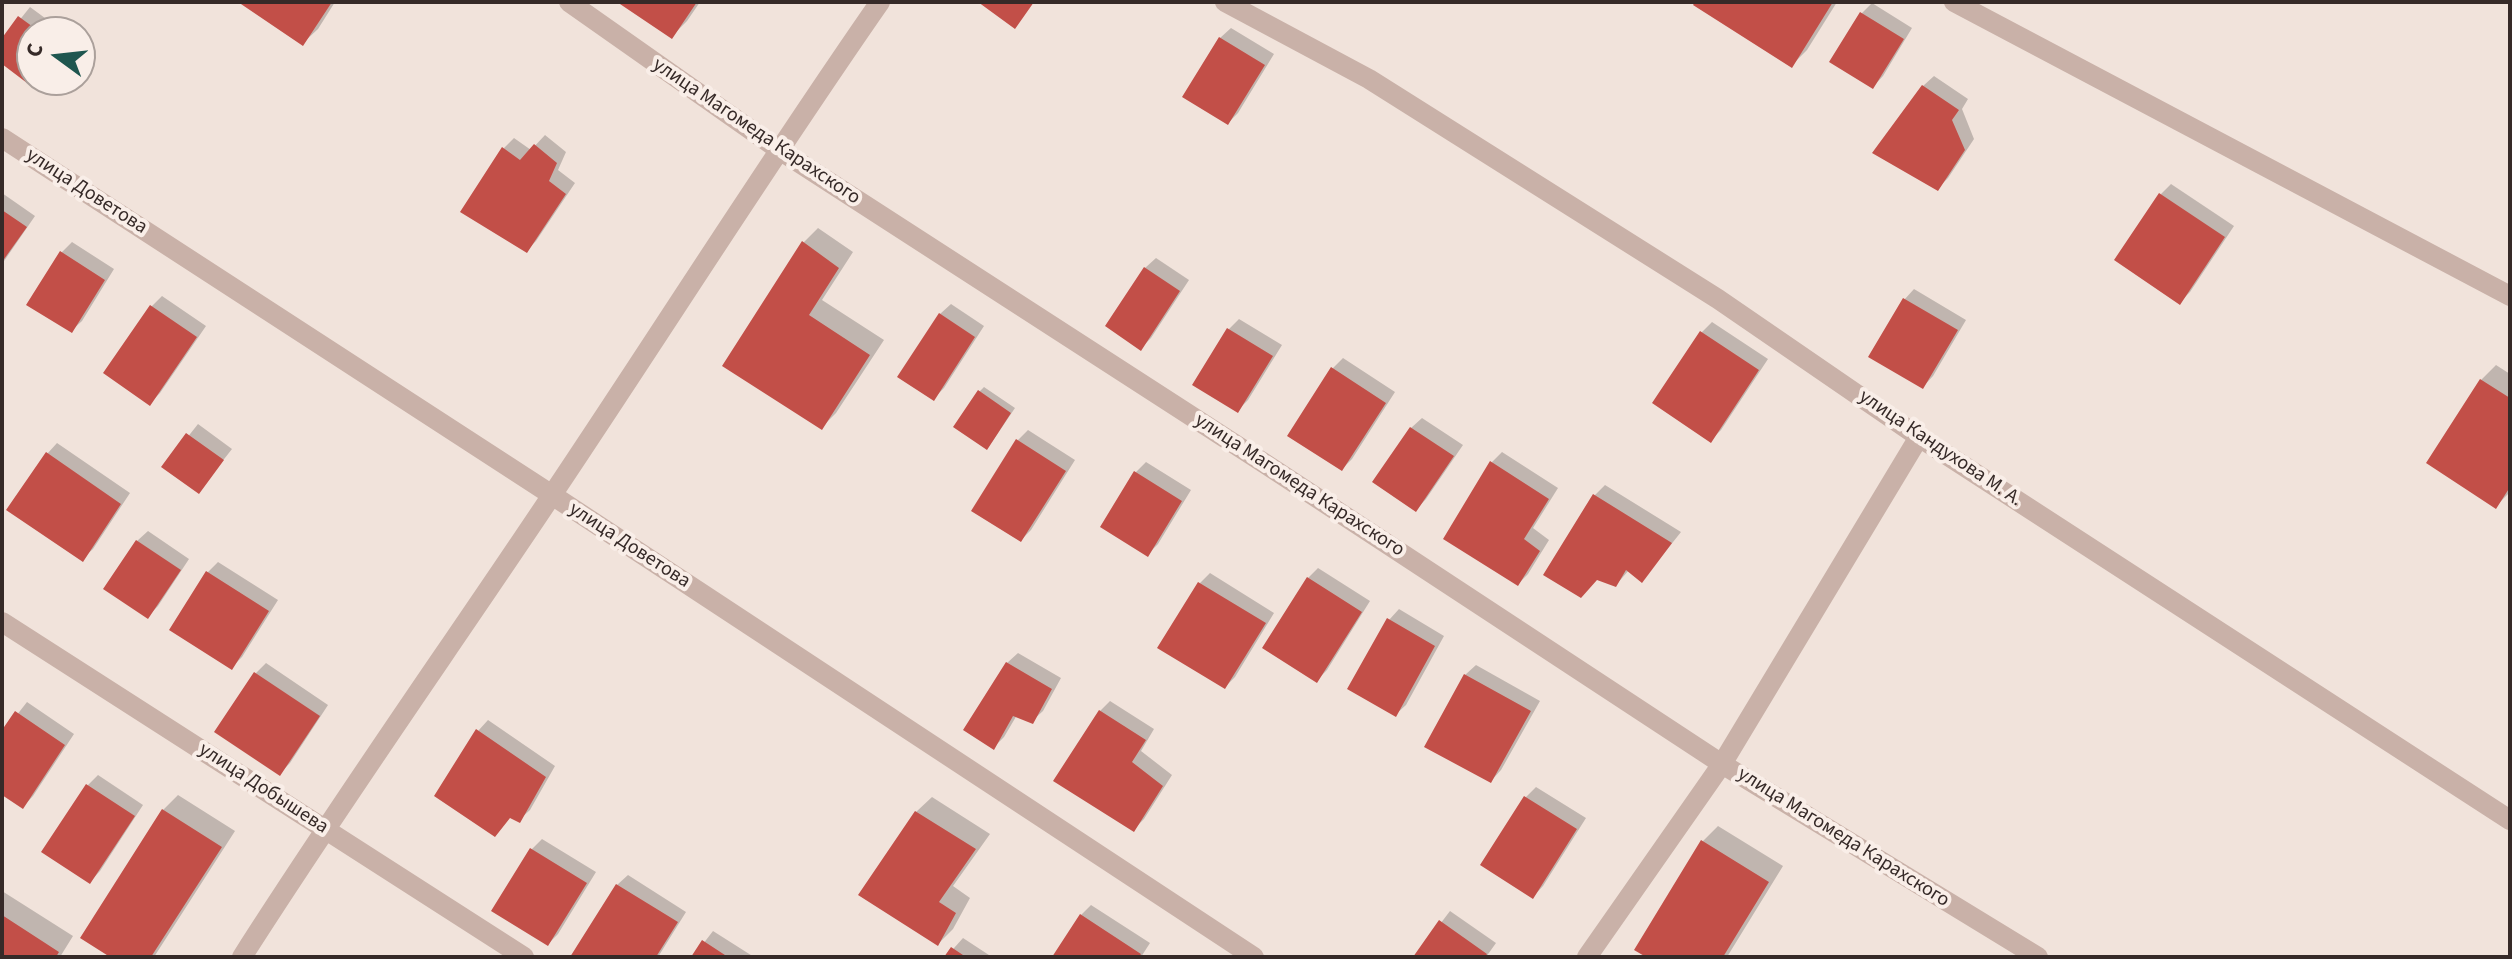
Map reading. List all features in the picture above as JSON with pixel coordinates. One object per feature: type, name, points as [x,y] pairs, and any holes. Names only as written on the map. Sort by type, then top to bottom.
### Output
[{"type":"street","name":"улица Магомеда Карахского","points":[[569,2],[778,149],[1722,764],[2038,957]]},
{"type":"street","points":[[242,957],[324,828],[552,495],[778,149],[880,2]]},
{"type":"street","name":"улица Кандухова М. А.","points":[[1225,2],[1369,79],[1718,299],[1919,437],[2510,820]]},
{"type":"street","points":[[1954,2],[2510,296]]},
{"type":"street","name":"улица Доветова","points":[[2,138],[1254,957]]},
{"type":"street","points":[[1587,957],[1722,764],[1919,437]]},
{"type":"street","name":"улица Добышева","points":[[2,622],[524,957]]},
{"type":"building","points":[[238,2],[332,2],[303,46]]},
{"type":"building","points":[[617,2],[697,2],[672,39]]},
{"type":"building","points":[[978,2],[1034,2],[1015,29]]},
{"type":"building","points":[[1695,2],[1833,2],[1792,68],[1693,5]]},
{"type":"building","points":[[1860,12],[1904,39],[1873,89],[1829,62]]},
{"type":"building","points":[[16,19],[16,75],[2,64],[2,38]]},
{"type":"building","points":[[1219,37],[1265,65],[1228,125],[1182,97]]},
{"type":"building","points":[[1922,85],[1959,110],[1952,120],[1965,150],[1938,191],[1872,153]]},
{"type":"building","points":[[534,144],[557,163],[549,181],[566,194],[527,253],[460,212],[502,147],[520,160]]},
{"type":"building","points":[[2159,193],[2225,237],[2180,305],[2114,260]]},
{"type":"building","points":[[2,210],[27,227],[2,262]]},
{"type":"building","points":[[802,241],[839,268],[809,315],[870,355],[822,430],[722,366]]},
{"type":"building","points":[[60,251],[105,280],[72,333],[26,305]]},
{"type":"building","points":[[1144,267],[1180,291],[1141,351],[1105,326]]},
{"type":"building","points":[[1903,298],[1958,330],[1923,389],[1868,357]]},
{"type":"building","points":[[150,305],[197,337],[150,406],[103,373]]},
{"type":"building","points":[[939,313],[975,337],[934,401],[897,377]]},
{"type":"building","points":[[1227,328],[1273,356],[1238,413],[1192,385]]},
{"type":"building","points":[[1700,331],[1759,370],[1711,443],[1652,403]]},
{"type":"building","points":[[1331,367],[1386,403],[1342,471],[1287,436]]},
{"type":"building","points":[[2480,379],[2510,398],[2510,487],[2496,509],[2426,463]]},
{"type":"building","points":[[978,390],[1011,413],[987,450],[953,427]]},
{"type":"building","points":[[1410,427],[1454,456],[1416,512],[1372,482]]},
{"type":"building","points":[[186,433],[224,460],[199,494],[161,467]]},
{"type":"building","points":[[1016,439],[1066,471],[1021,542],[971,511]]},
{"type":"building","points":[[46,452],[121,504],[83,562],[6,510]]},
{"type":"building","points":[[1490,461],[1549,499],[1524,539],[1540,551],[1518,586],[1443,539]]},
{"type":"building","points":[[1134,471],[1182,501],[1148,557],[1100,527]]},
{"type":"building","points":[[1593,494],[1672,543],[1642,583],[1626,570],[1616,587],[1597,580],[1581,598],[1543,575]]},
{"type":"building","points":[[136,540],[181,570],[148,619],[103,589]]},
{"type":"building","points":[[206,571],[269,611],[232,670],[169,630]]},
{"type":"building","points":[[1307,577],[1362,612],[1317,683],[1262,648]]},
{"type":"building","points":[[1198,582],[1266,623],[1225,689],[1157,648]]},
{"type":"building","points":[[1387,618],[1435,646],[1396,717],[1347,689]]},
{"type":"building","points":[[1006,662],[1052,689],[1033,724],[1013,716],[994,750],[963,730]]},
{"type":"building","points":[[254,672],[320,716],[280,776],[214,732]]},
{"type":"building","points":[[1464,674],[1531,711],[1491,783],[1424,747]]},
{"type":"building","points":[[1099,710],[1146,740],[1132,762],[1163,786],[1134,832],[1053,781]]},
{"type":"building","points":[[15,711],[65,745],[23,809],[2,795],[2,730]]},
{"type":"building","points":[[476,729],[546,777],[520,823],[510,818],[495,837],[434,796]]},
{"type":"building","points":[[86,784],[135,816],[90,884],[41,852]]},
{"type":"building","points":[[1524,796],[1577,829],[1533,899],[1480,865]]},
{"type":"building","points":[[162,809],[222,847],[151,957],[110,957],[80,938]]},
{"type":"building","points":[[915,811],[976,849],[939,902],[956,913],[938,946],[858,895]]},
{"type":"building","points":[[1701,840],[1769,882],[1723,957],[1646,957],[1634,950]]},
{"type":"building","points":[[530,848],[587,883],[548,946],[491,911]]},
{"type":"building","points":[[616,884],[678,922],[656,957],[570,957]]},
{"type":"building","points":[[1080,914],[1141,954],[1139,957],[1052,957]]},
{"type":"building","points":[[2,915],[59,952],[56,957],[2,957]]},
{"type":"building","points":[[1439,920],[1487,954],[1485,957],[1413,957]]},
{"type":"building","points":[[702,940],[728,957],[691,957]]},
{"type":"building","points":[[951,947],[966,957],[944,957]]}]
